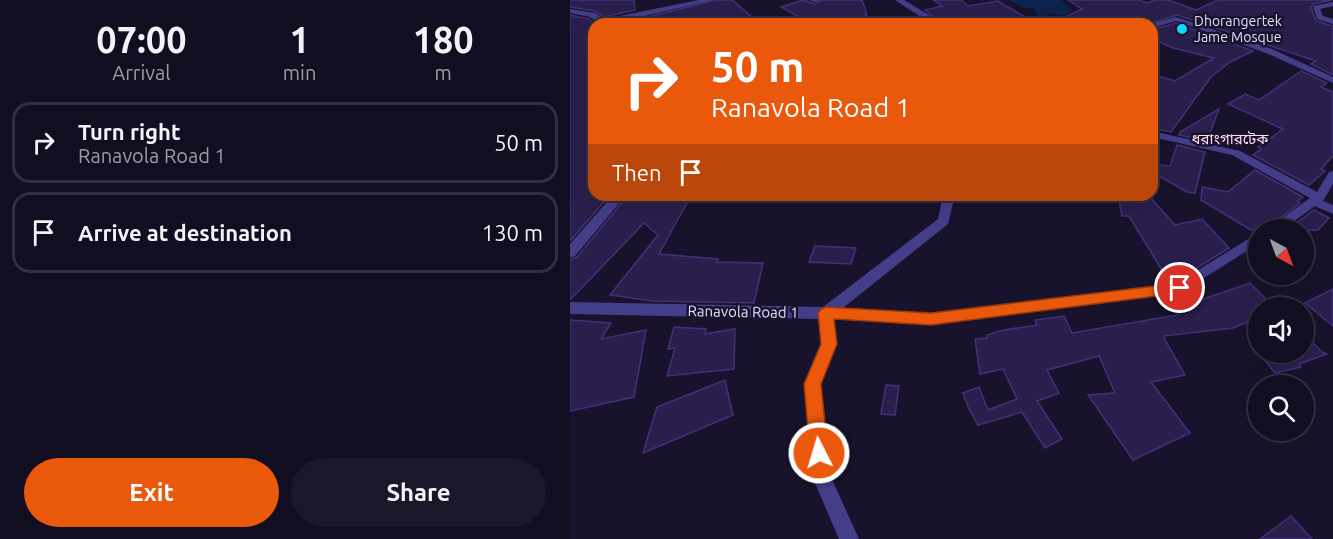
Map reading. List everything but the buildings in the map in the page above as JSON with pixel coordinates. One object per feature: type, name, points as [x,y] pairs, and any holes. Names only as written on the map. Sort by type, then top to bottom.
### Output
[{"type":"street","points":[[627,18],[709,0]]},
{"type":"street","points":[[899,0],[928,18]]},
{"type":"street","points":[[1333,4],[1316,8],[1320,17],[1333,22]]},
{"type":"street","points":[[570,11],[596,18]]},
{"type":"street","points":[[1158,24],[1176,19],[1269,51],[1333,80]]},
{"type":"street","points":[[1158,135],[1236,153],[1333,210]]},
{"type":"street","points":[[1288,219],[1317,200],[1333,175]]},
{"type":"street","points":[[570,254],[615,201]]},
{"type":"street","points":[[849,539],[821,476],[813,384],[829,344],[826,313],[945,221],[948,201]]},
{"type":"street","name":"Ranavola Road 1","points":[[570,308],[826,313],[931,319],[1180,288],[1248,244]]},
{"type":"water","points":[[1009,0],[1061,0],[1072,10],[1064,16],[1045,13],[1052,18],[1041,18],[1037,16],[1034,8],[1027,9]]},
{"type":"place","name":"Dhorangertek Jame Mosque","points":[[1182,29]]},
{"type":"district","name":"ধরাংগারটেক","points":[[1230,139]]},
{"type":"route","points":[[819,453],[813,384],[829,344],[826,313],[931,319],[1180,288]]}]
